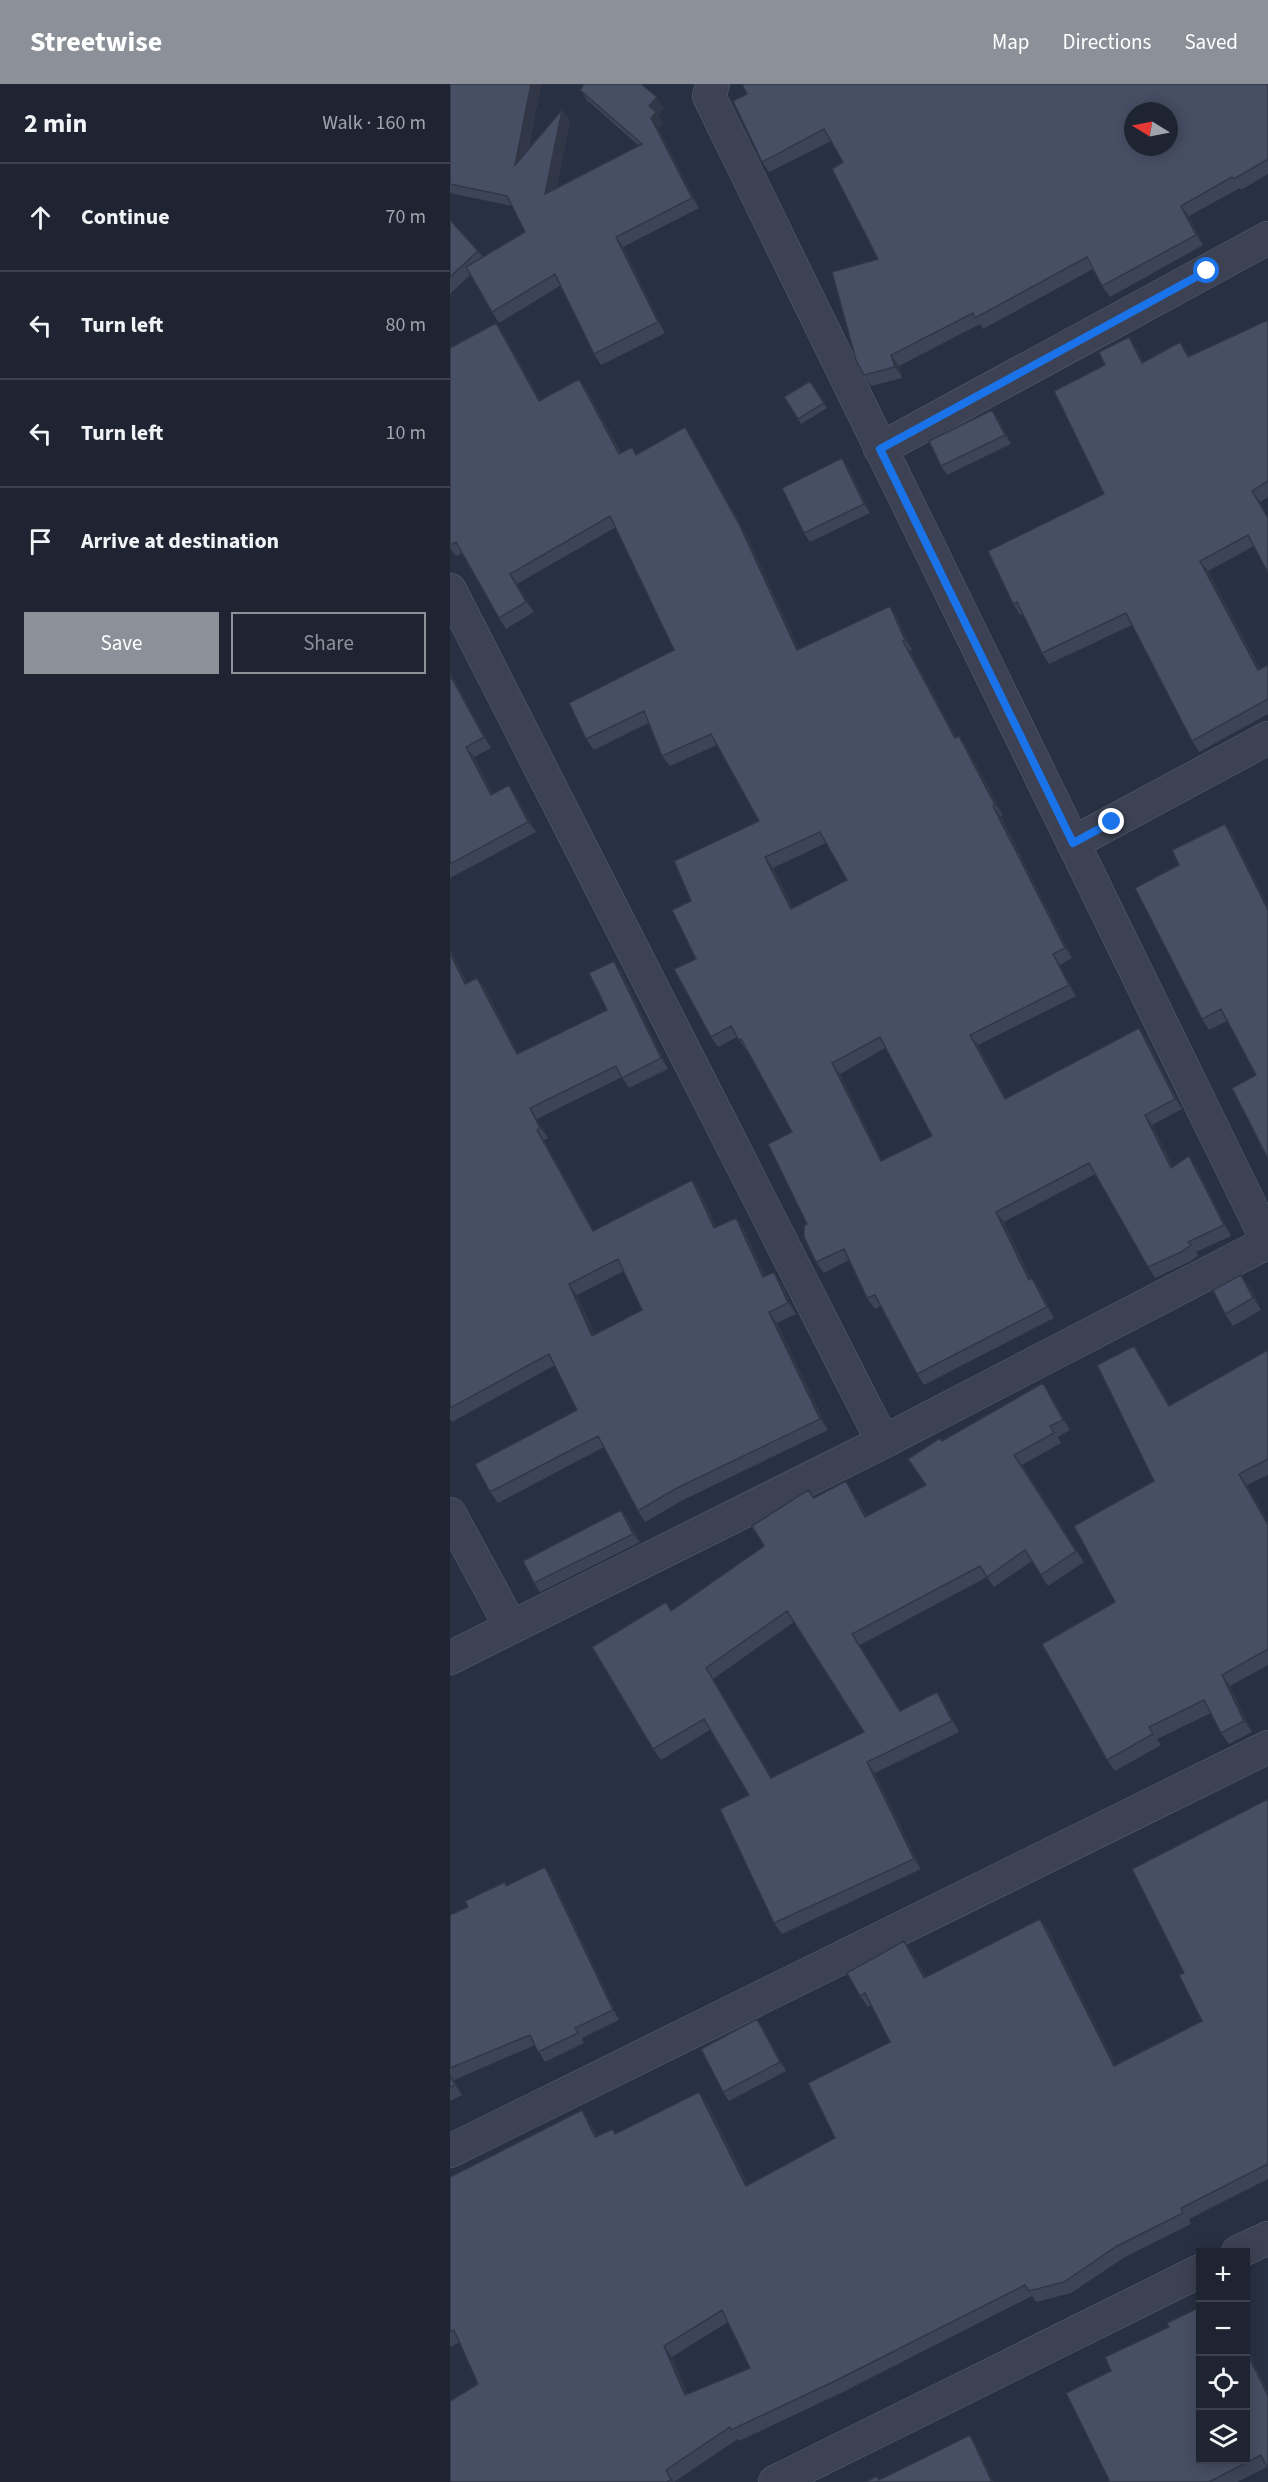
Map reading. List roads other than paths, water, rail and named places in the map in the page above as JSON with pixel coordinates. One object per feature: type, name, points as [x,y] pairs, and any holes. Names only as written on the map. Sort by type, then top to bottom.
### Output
[{"type":"street","points":[[450,1658],[883,1442],[1268,1242],[709,96],[713,84]]},
{"type":"street","points":[[880,449],[1268,238]]},
{"type":"street","points":[[450,590],[883,1442]]},
{"type":"street","points":[[1073,843],[1268,738]]},
{"type":"street","points":[[450,1515],[512,1627]]},
{"type":"street","points":[[450,2151],[1268,1747]]},
{"type":"street","points":[[1248,2248],[1268,2238]]},
{"type":"street","points":[[775,2482],[1196,2273]]}]
